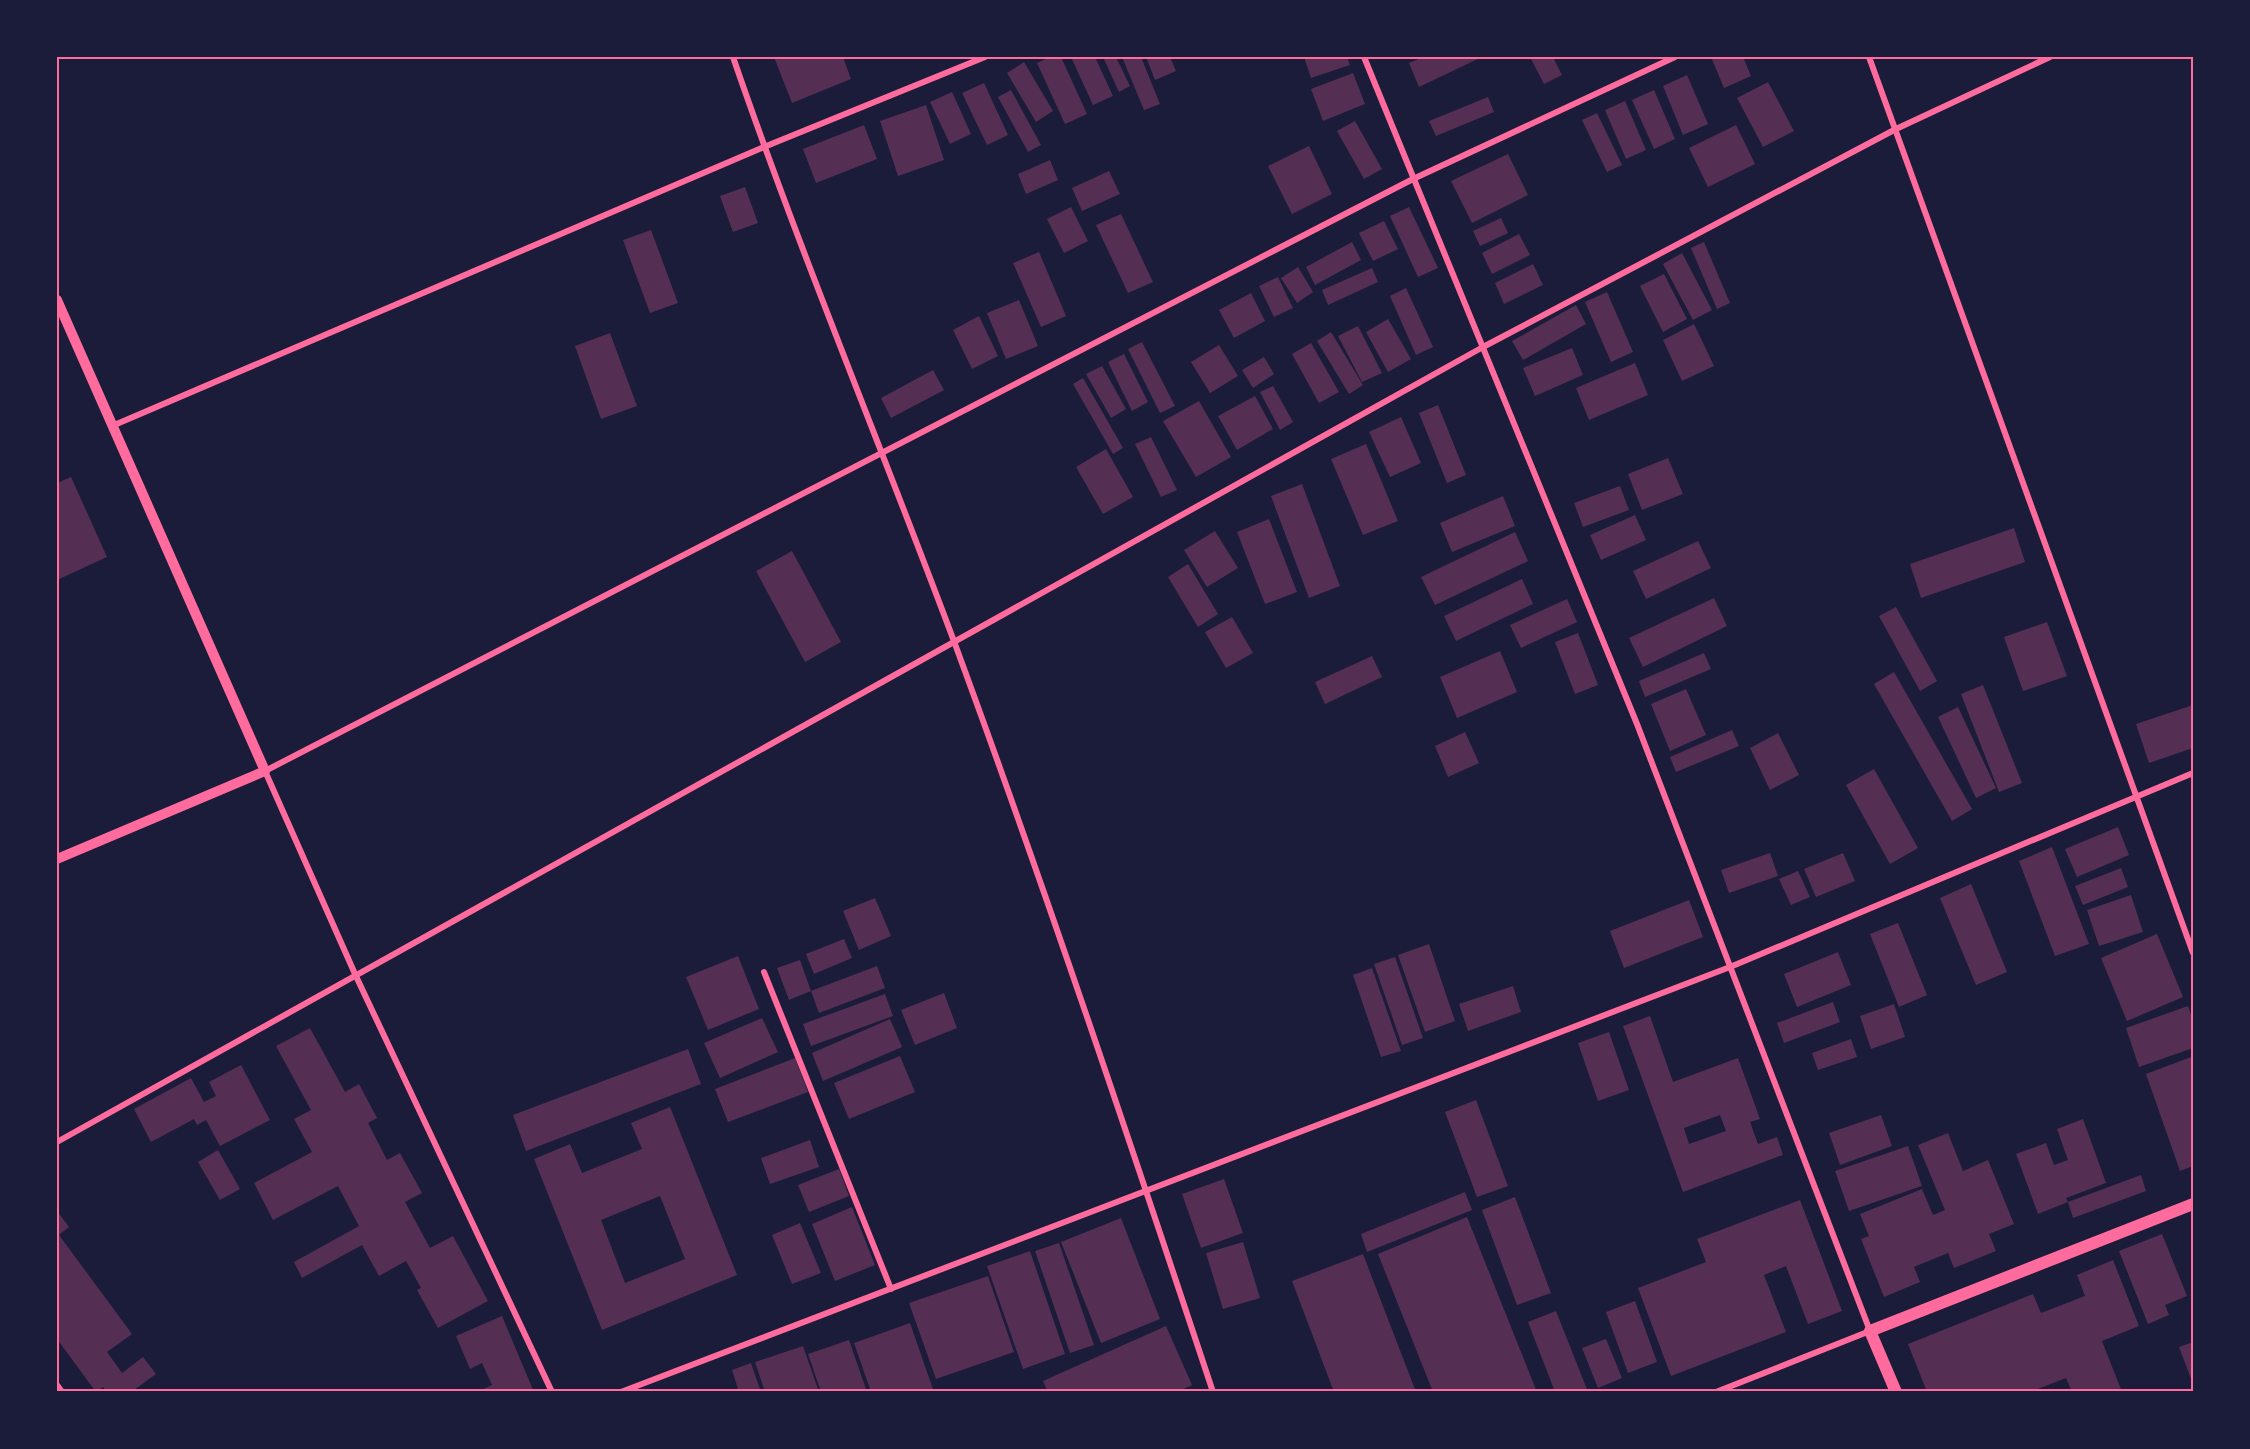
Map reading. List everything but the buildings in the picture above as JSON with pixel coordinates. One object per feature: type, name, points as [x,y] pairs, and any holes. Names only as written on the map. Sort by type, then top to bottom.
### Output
[{"type":"main road","points":[[1896,1392],[1870,1331],[2193,1203]]},
{"type":"street","points":[[733,57],[764,147],[954,643],[1214,1392]]},
{"type":"street","points":[[112,426],[764,147],[985,57]]},
{"type":"street","points":[[1364,57],[1637,724],[1870,1331],[1716,1392]]},
{"type":"street","points":[[57,859],[265,771],[1413,179],[1676,57]]},
{"type":"street","points":[[1869,57],[2138,795],[2193,953]]},
{"type":"street","points":[[57,1142],[1483,347],[1896,129],[2050,57]]},
{"type":"street","points":[[57,300],[355,975],[552,1392]]},
{"type":"street","points":[[621,1392],[1730,967],[2193,773]]},
{"type":"street","points":[[764,972],[891,1289]]},
{"type":"street","points":[[57,1385],[62,1392]]}]
